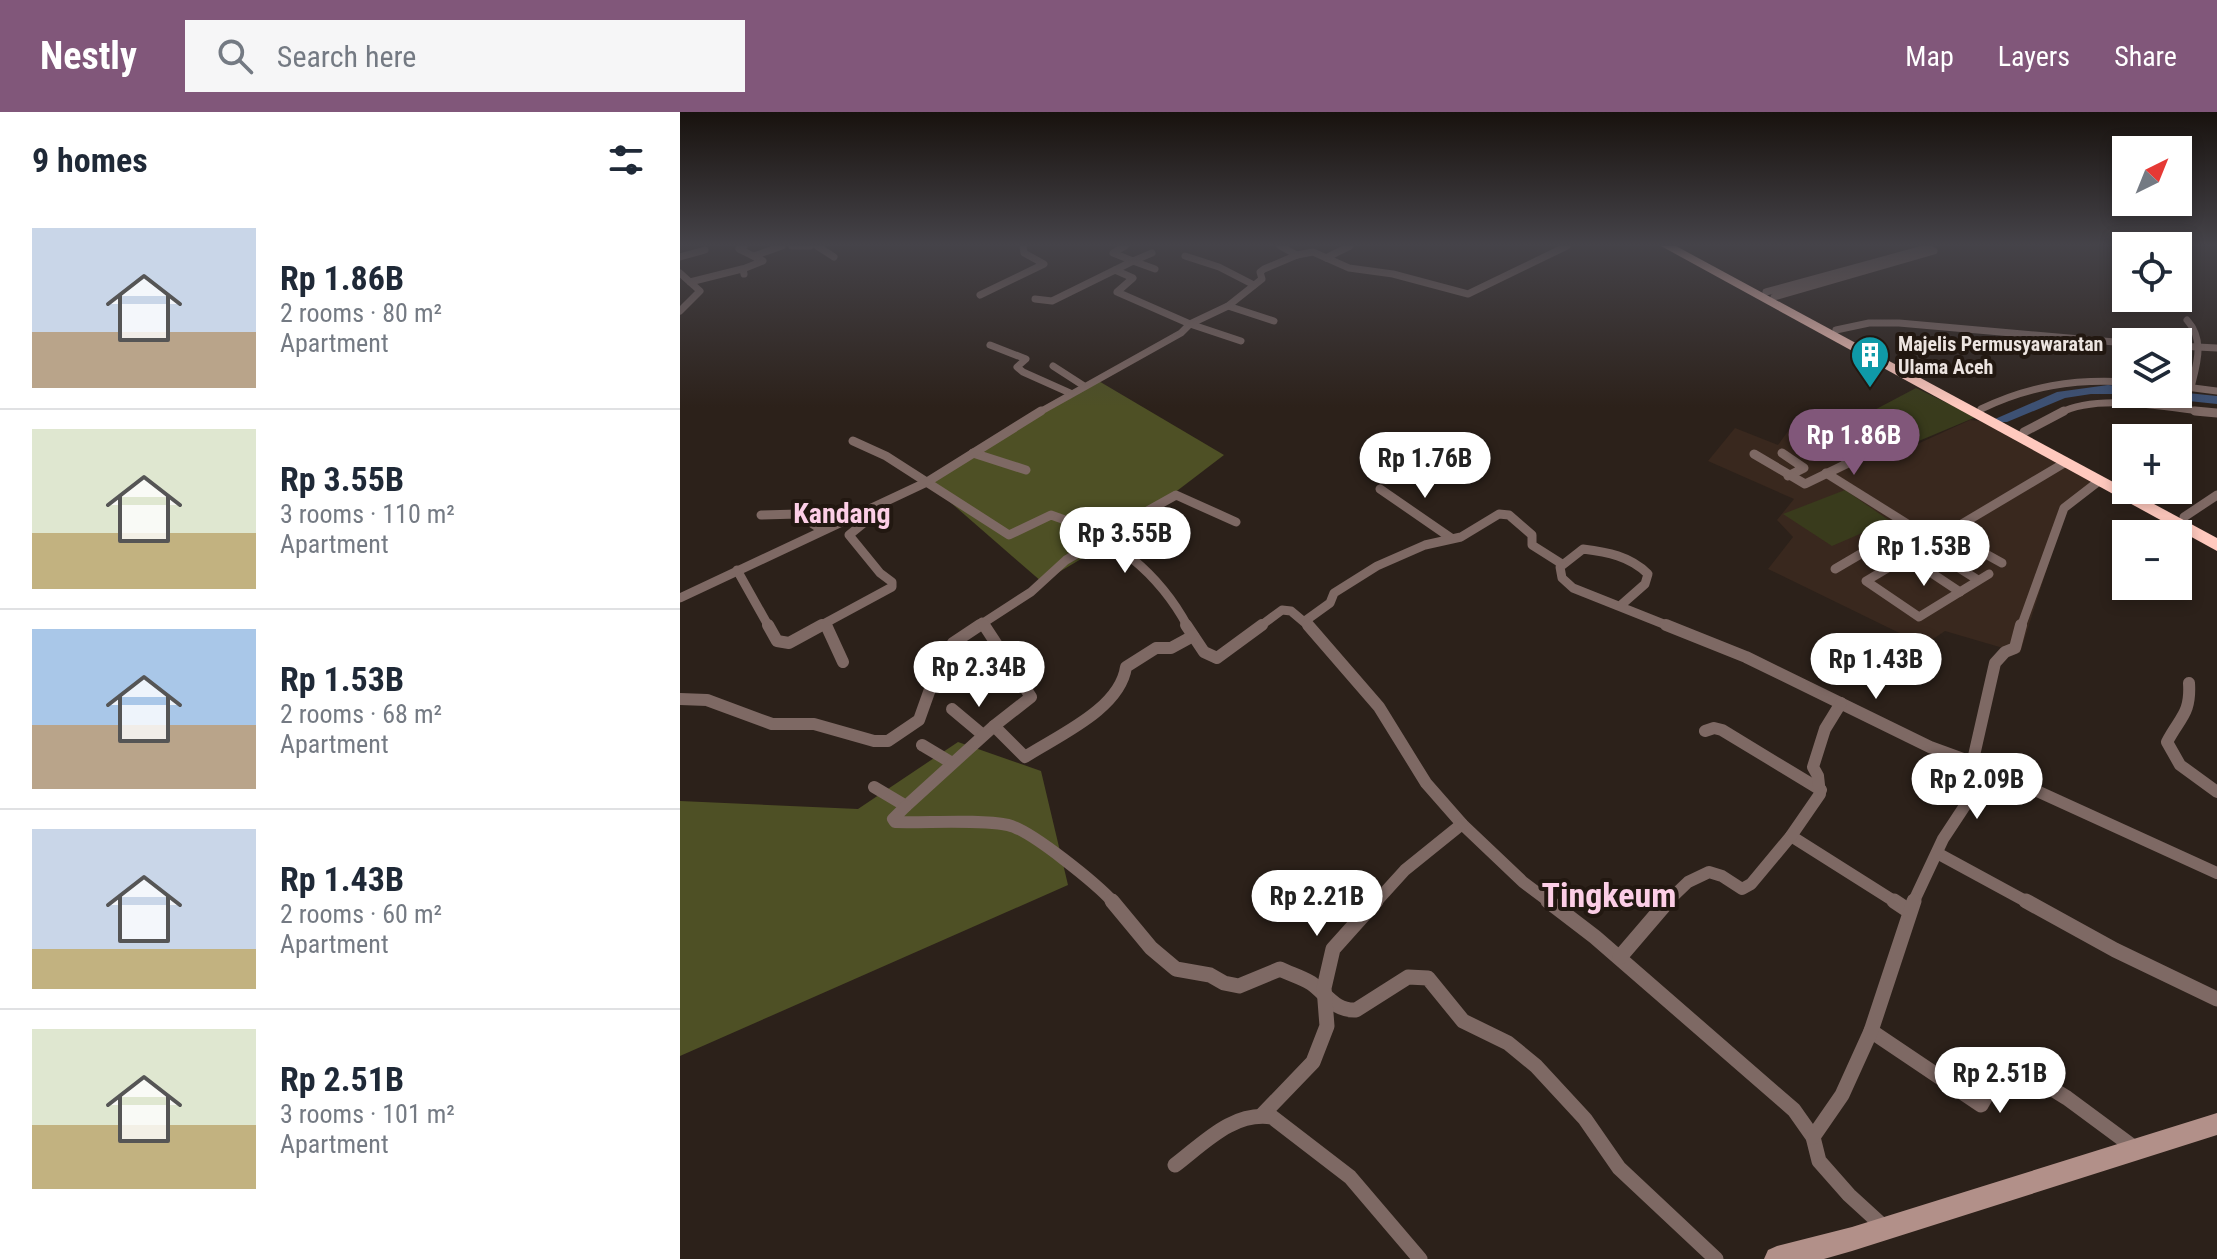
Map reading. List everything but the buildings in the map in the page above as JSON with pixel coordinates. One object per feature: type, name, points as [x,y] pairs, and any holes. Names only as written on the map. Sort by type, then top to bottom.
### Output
[{"type":"highway","points":[[1771,300],[2112,479]]},
{"type":"highway","points":[[1779,300],[2066,462],[2096,483],[2217,545]]},
{"type":"highway","points":[[2159,504],[2217,535]]},
{"type":"street","points":[[1135,300],[1190,324],[1241,341]]},
{"type":"street","points":[[680,598],[927,482],[1070,393],[1236,300]]},
{"type":"street","points":[[1228,306],[1274,321]]},
{"type":"street","points":[[2187,320],[2196,327],[2200,347],[2192,383]]},
{"type":"street","points":[[1840,335],[1869,323],[1899,323],[2112,342]]},
{"type":"street","points":[[990,345],[1026,359],[1017,367],[1021,372],[1070,393]]},
{"type":"street","points":[[2192,347],[2217,348]]},
{"type":"street","points":[[1053,366],[1084,386]]},
{"type":"street","points":[[1981,409],[2009,394],[2040,384],[2070,380],[2112,382]]},
{"type":"street","points":[[2192,387],[2217,391]]},
{"type":"street","points":[[2024,432],[2073,406],[2095,404],[2217,413]]},
{"type":"street","points":[[853,441],[886,456],[1009,535],[1051,515],[1110,542],[1159,582],[1176,603],[1207,655],[1217,658],[1282,610],[1291,611],[1305,621],[1379,707],[1426,783],[1462,824],[1523,882],[1620,957],[1794,1110],[1813,1137],[1819,1161],[1849,1195],[1884,1227]]},
{"type":"street","points":[[1829,447],[1850,462]]},
{"type":"street","points":[[973,453],[1026,470]]},
{"type":"street","points":[[1782,453],[1804,468],[1788,476]]},
{"type":"street","points":[[1754,454],[1805,484],[1869,453]]},
{"type":"street","points":[[1989,574],[1919,617],[1866,581],[2066,462]]},
{"type":"street","points":[[1826,473],[1978,580]]},
{"type":"street","points":[[1982,766],[1973,760],[1995,663],[2005,652],[2015,648],[2028,601],[2064,508],[2096,483]]},
{"type":"street","points":[[1380,489],[1451,538]]},
{"type":"street","points":[[680,699],[707,700],[772,724],[814,724],[874,741],[888,741],[919,720],[945,653],[964,634],[1031,592],[1066,560],[1110,542],[1142,514],[1176,495],[1236,522]]},
{"type":"street","points":[[2184,517],[2217,495]]},
{"type":"street","points":[[737,570],[777,641],[789,643],[874,598],[893,584],[849,535],[873,518],[876,513],[874,508]]},
{"type":"street","points":[[761,515],[798,514],[822,530]]},
{"type":"street","points":[[1305,621],[1330,603],[1334,593],[1377,566],[1425,545],[1467,534],[1499,514],[1507,514],[1532,533],[1532,545],[1562,564]]},
{"type":"street","points":[[1946,532],[2002,563]]},
{"type":"street","points":[[1620,606],[1645,584],[1648,574],[1641,566],[1622,556],[1586,549],[1581,549],[1562,564],[1562,578],[1573,588],[1746,657],[1930,747],[1982,766],[2217,873]]},
{"type":"street","points":[[1835,569],[1864,552],[1887,568]]},
{"type":"street","points":[[1906,556],[1960,592]]},
{"type":"street","points":[[982,622],[1031,693],[1028,702],[983,735],[906,806],[893,819],[895,822],[1010,825],[1029,835],[1102,889],[1151,948],[1176,969],[1210,975],[1224,983],[1239,986],[1280,969],[1315,986],[1340,1010],[1356,1010],[1408,977],[1428,978],[1465,1023],[1511,1045],[1530,1062],[1592,1125],[1611,1149],[1619,1168],[1716,1259]]},
{"type":"street","points":[[826,625],[843,662]]},
{"type":"street","points":[[994,726],[1025,757],[1112,700],[1124,680],[1126,667],[1156,648],[1171,648],[1193,636]]},
{"type":"street","points":[[2189,683],[2189,708],[2167,742],[2169,753],[2181,766],[2217,792]]},
{"type":"street","points":[[1821,790],[1813,767],[1825,729],[1841,703]]},
{"type":"street","points":[[952,709],[983,735]]},
{"type":"street","points":[[1705,731],[1714,728],[1722,730],[1821,790]]},
{"type":"street","points":[[922,745],[952,763]]},
{"type":"street","points":[[1813,1137],[1842,1095],[1871,1031],[1909,911],[1955,819],[1974,792],[1982,766]]},
{"type":"street","points":[[874,787],[906,806]]},
{"type":"street","points":[[1620,957],[1692,879],[1710,872],[1742,889],[1751,884],[1791,836],[1821,790]]},
{"type":"street","points":[[1263,1114],[1313,1062],[1327,1026],[1324,995],[1326,972],[1333,949],[1405,870],[1462,824]]},
{"type":"street","points":[[1791,836],[1909,911]]},
{"type":"street","points":[[1937,853],[2115,950],[2217,999]]},
{"type":"street","points":[[1871,1031],[1981,1105],[2004,1064],[2010,1063],[2067,1098],[2136,1149]]},
{"type":"street","points":[[1175,1165],[1246,1116],[1263,1114],[1281,1122],[1350,1177],[1420,1259]]},
{"type":"street","points":[[1777,1259],[1852,1239],[2217,1124]]},
{"type":"shaded area","points":[[1970,420],[1980,421],[2095,484],[2067,506],[2020,653],[1945,631],[1924,645],[1768,569],[1793,537],[1777,520],[1794,499],[1708,461],[1735,428],[1778,445],[1791,427],[1818,436],[1867,436],[1902,451]]},
{"type":"green space","points":[[1097,380],[1224,455],[1110,542],[1042,582],[927,482]]},
{"type":"green space","points":[[1916,388],[1976,417],[1902,448],[1866,434],[1831,433]]},
{"type":"green space","points":[[1845,490],[1890,521],[1832,546],[1783,514]]},
{"type":"green space","points":[[958,742],[1041,771],[1068,885],[680,1056],[680,801],[858,809]]},
{"type":"waterway","points":[[2002,419],[2062,395],[2112,390]]},
{"type":"waterway","points":[[2192,397],[2217,400]]},
{"type":"place","name":"Majelis Permusyawaratan Ulama Aceh","points":[[1870,389]]},
{"type":"district","name":"Kandang","points":[[842,513]]},
{"type":"district","name":"Tingkeum","points":[[1609,895]]}]
